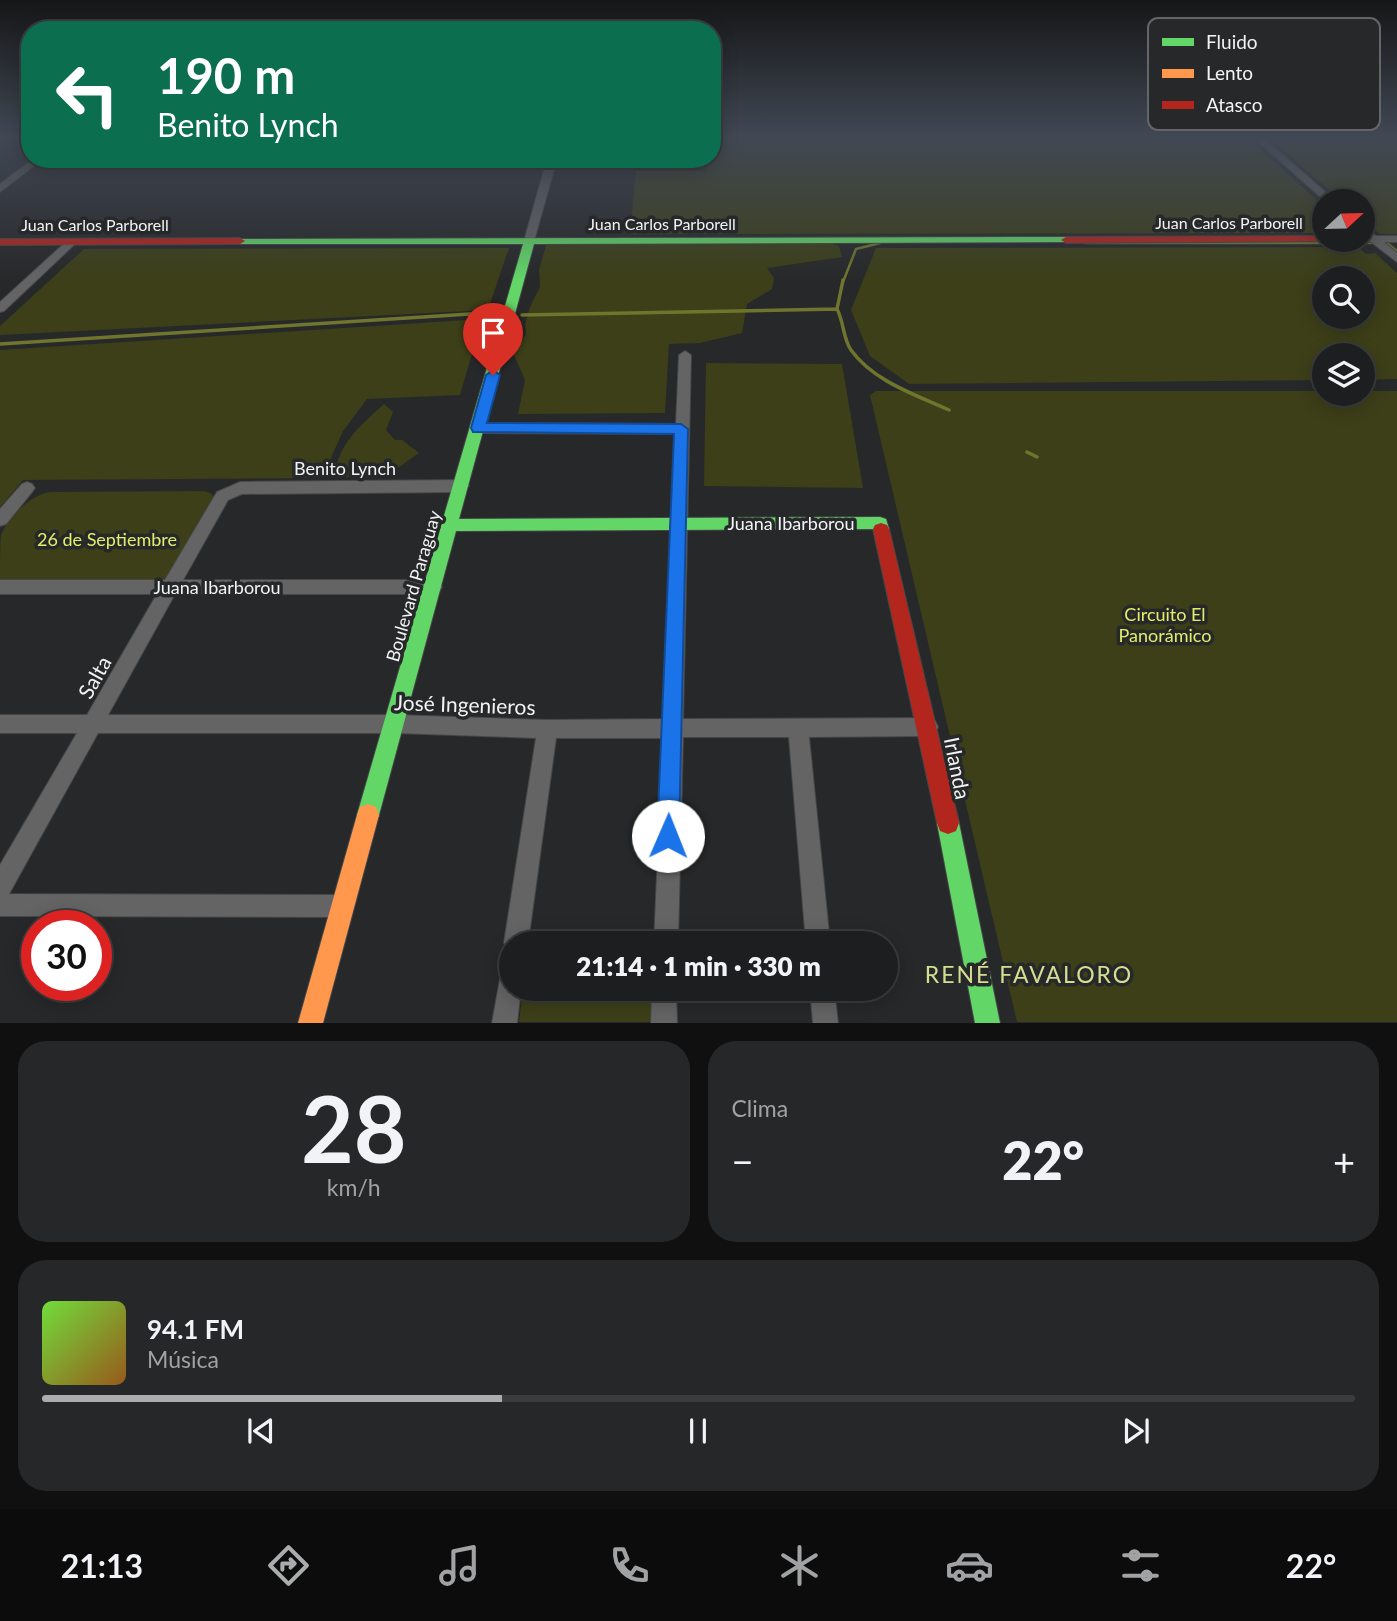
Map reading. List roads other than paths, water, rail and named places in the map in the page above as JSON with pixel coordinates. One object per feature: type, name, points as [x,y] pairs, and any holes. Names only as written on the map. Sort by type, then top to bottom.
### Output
[{"type":"street","name":"Boulevard Paraguay","points":[[310,1023],[396,724],[545,185]]},
{"type":"street","name":"Juan Carlos Parborell","points":[[0,242],[1312,239]]},
{"type":"street","points":[[1376,239],[1397,239]]},
{"type":"street","points":[[0,308],[72,242]]},
{"type":"street","points":[[1376,245],[1397,259]]},
{"type":"street","points":[[666,931],[685,355]]},
{"type":"street","points":[[478,428],[681,429]]},
{"type":"street","name":"Benito Lynch","points":[[229,491],[240,488],[461,486]]},
{"type":"street","points":[[0,520],[27,488]]},
{"type":"street","name":"Salta","points":[[0,887],[222,496],[229,491]]},
{"type":"street","name":"Juana Ibarborou","points":[[450,525],[880,523]]},
{"type":"street","name":"Irlanda","points":[[880,523],[928,727],[988,1023]]},
{"type":"street","name":"Juana Ibarborou","points":[[0,587],[433,587]]},
{"type":"street","name":"José Ingenieros","points":[[0,724],[396,724],[547,729],[928,727]]},
{"type":"street","points":[[798,728],[817,931]]},
{"type":"street","points":[[518,931],[547,729]]},
{"type":"street","points":[[0,905],[342,906]]},
{"type":"street","points":[[504,1023],[507,1001]]},
{"type":"street","points":[[664,1001],[664,1023]]},
{"type":"street","points":[[823,1001],[825,1023]]},
{"type":"waterway","points":[[843,282],[856,249],[880,243]]},
{"type":"waterway","points":[[1085,243],[1312,243]]},
{"type":"waterway","points":[[1387,243],[1397,251]]},
{"type":"waterway","points":[[837,309],[843,280]]},
{"type":"waterway","points":[[522,315],[837,309]]},
{"type":"waterway","points":[[837,309],[848,346],[860,361],[883,379],[949,410]]},
{"type":"waterway","points":[[0,344],[470,314],[494,316]]},
{"type":"waterway","points":[[1027,452],[1037,457]]},
{"type":"district","name":"RENÉ FAVALORO","points":[[1029,974]]},
{"type":"park label","name":"26 de Septiembre","points":[[107,539]]},
{"type":"park label","name":"Circuito El Panorámico","points":[[1165,624]]}]
